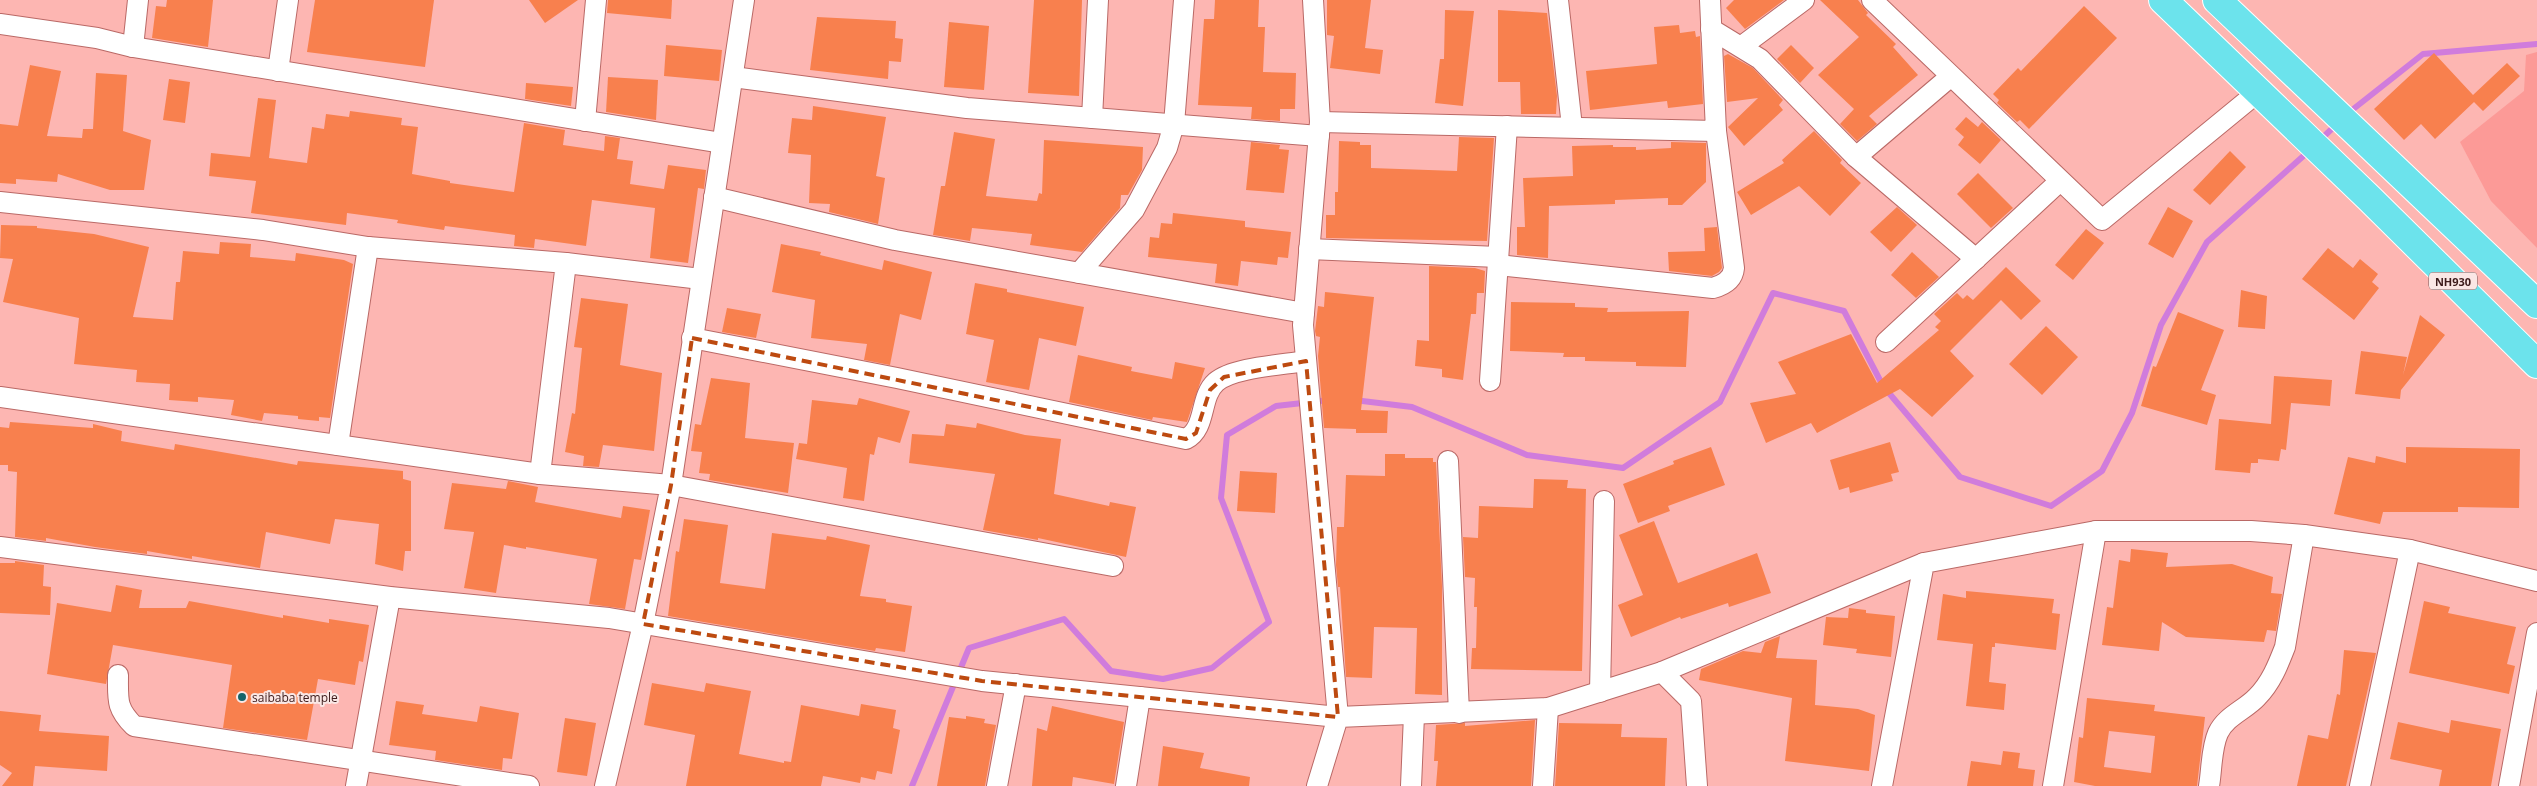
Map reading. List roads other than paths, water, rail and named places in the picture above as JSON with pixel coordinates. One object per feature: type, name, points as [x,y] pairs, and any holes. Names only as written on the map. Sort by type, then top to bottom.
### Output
[{"type":"highway","name":"NH930","points":[[2163,0],[2370,198],[2537,364]]},
{"type":"highway","name":"NH930","points":[[2217,0],[2537,304]]},
{"type":"street","points":[[133,47],[138,0]]},
{"type":"street","points":[[278,71],[288,0]]},
{"type":"street","points":[[585,121],[596,0]]},
{"type":"street","points":[[605,786],[643,624],[672,485],[692,338],[744,0]]},
{"type":"street","points":[[1092,118],[1098,0]]},
{"type":"street","points":[[1078,273],[1134,210],[1167,148],[1174,124],[1184,0]]},
{"type":"street","points":[[1313,0],[1320,129],[1304,313],[1307,370],[1338,717],[1316,786]]},
{"type":"street","points":[[1558,0],[1572,127]]},
{"type":"street","points":[[1309,249],[1498,261],[1713,288],[1721,286],[1732,277],[1734,268],[1716,131],[1710,0]]},
{"type":"street","points":[[1742,46],[1804,0]]},
{"type":"street","points":[[1872,0],[1950,77],[2102,220],[2258,92]]},
{"type":"street","points":[[0,24],[97,38],[133,47],[722,143]]},
{"type":"street","points":[[1711,29],[1742,46],[1760,60],[1856,157],[1976,259]]},
{"type":"street","points":[[733,77],[967,108],[1174,124],[1320,129],[1507,126],[1716,131]]},
{"type":"street","points":[[1856,157],[1950,77]]},
{"type":"street","points":[[1490,381],[1507,126]]},
{"type":"street","points":[[1886,342],[2060,181]]},
{"type":"street","points":[[714,198],[895,240],[1304,313]]},
{"type":"street","points":[[0,202],[263,230],[368,247],[566,263],[701,279]]},
{"type":"street","points":[[338,445],[368,247]]},
{"type":"street","points":[[540,474],[566,263]]},
{"type":"street","points":[[692,338],[897,378],[1186,440],[1196,433],[1210,390],[1224,377],[1237,373],[1307,370]]},
{"type":"street","points":[[0,397],[540,474],[672,485],[1113,566]]},
{"type":"street","points":[[1448,461],[1459,712]]},
{"type":"street","points":[[1600,692],[1604,500]]},
{"type":"street","points":[[2053,786],[2096,531]]},
{"type":"street","points":[[0,547],[390,597],[609,618],[982,681],[1338,717],[1548,708],[1662,672],[1924,563],[2096,531],[2251,531],[2304,535],[2410,550],[2537,581]]},
{"type":"street","points":[[2210,786],[2214,746],[2218,733],[2227,720],[2257,697],[2270,681],[2285,647],[2304,535]]},
{"type":"street","points":[[2360,786],[2410,550]]},
{"type":"street","points":[[1882,786],[1924,563]]},
{"type":"street","points":[[356,786],[390,597]]},
{"type":"street","points":[[2509,786],[2537,633]]},
{"type":"street","points":[[1662,672],[1691,701],[1697,786]]},
{"type":"street","points":[[118,675],[118,699],[122,714],[134,726],[529,786]]},
{"type":"street","points":[[997,786],[1016,684]]},
{"type":"street","points":[[1126,786],[1140,697]]},
{"type":"street","points":[[1543,786],[1548,708]]},
{"type":"street","points":[[1411,786],[1414,715]]},
{"type":"waterway","points":[[2347,114],[2423,54],[2537,44]]},
{"type":"waterway","points":[[2318,142],[2338,123]]},
{"type":"waterway","points":[[1354,400],[1412,407],[1527,455],[1623,468],[1720,402],[1773,293],[1844,311],[1883,386],[1960,477],[2051,506],[2102,471],[2132,413],[2161,325],[2207,242],[2309,151]]},
{"type":"waterway","points":[[912,786],[969,648],[1064,619],[1111,671],[1163,679],[1212,668],[1269,622],[1221,498],[1227,435],[1276,406],[1329,400]]},
{"type":"place","name":"saibaba temple","points":[[242,697]]}]
